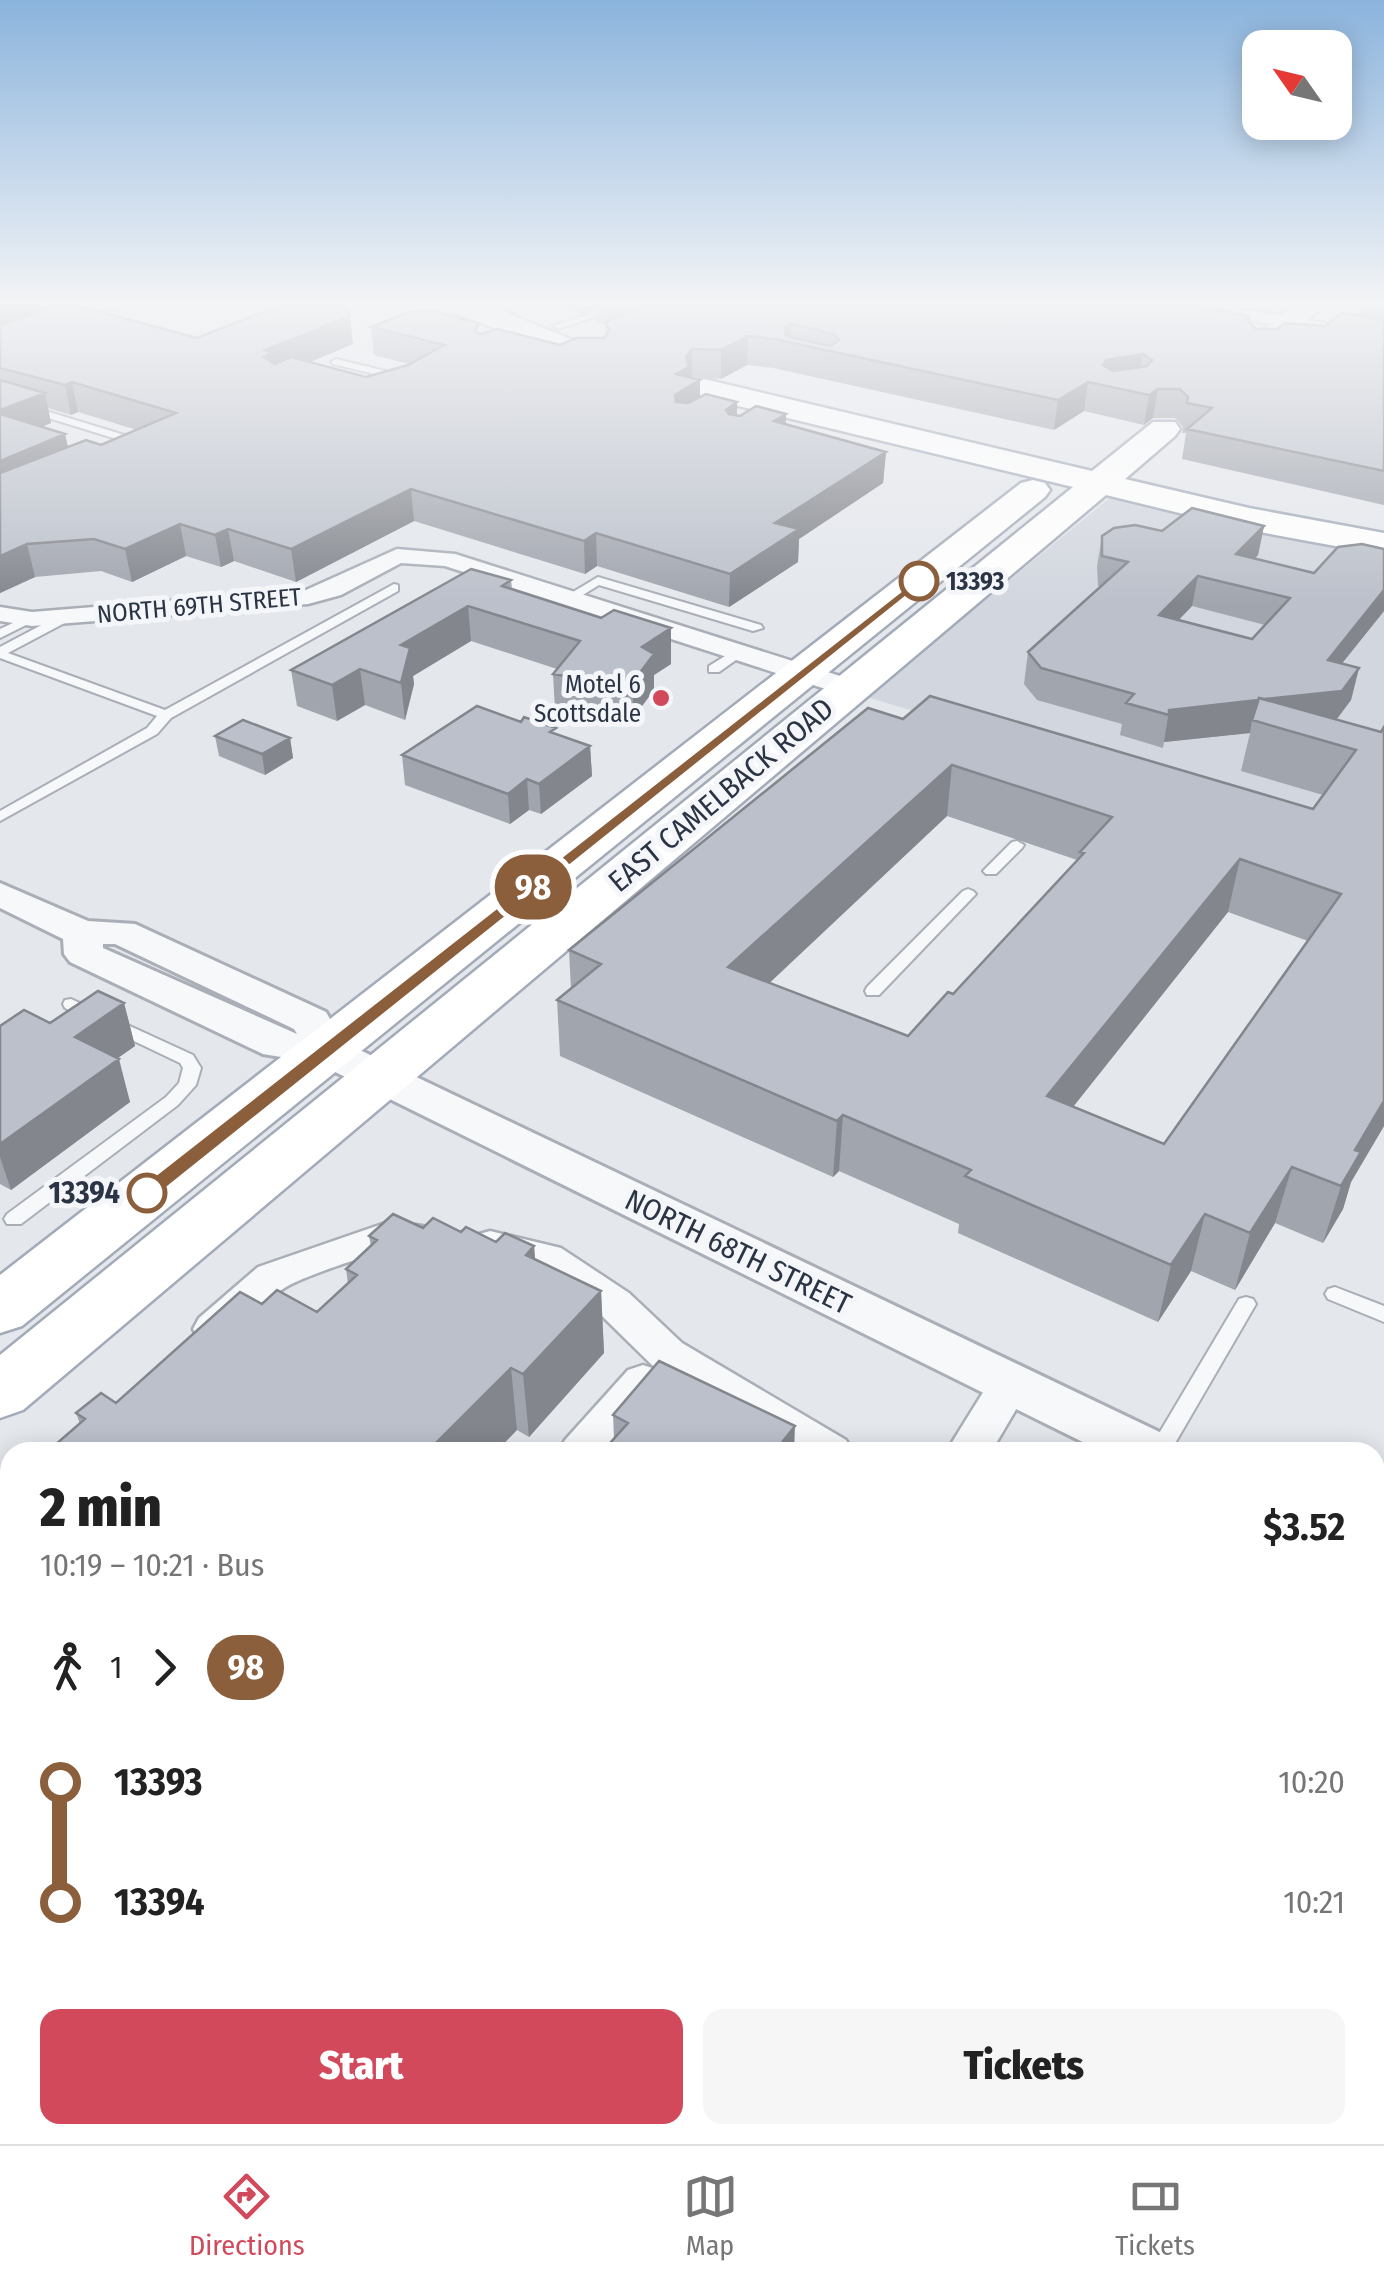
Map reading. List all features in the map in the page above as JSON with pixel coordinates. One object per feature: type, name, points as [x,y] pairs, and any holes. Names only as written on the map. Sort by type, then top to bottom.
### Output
[{"type":"main road","points":[[809,404],[1072,458]]},
{"type":"main road","points":[[817,404],[866,415],[882,413]]},
{"type":"main road","points":[[844,404],[1072,458],[1109,475],[1258,521],[1384,544]]},
{"type":"main road","name":"EAST CAMELBACK ROAD","points":[[0,1309],[326,1051],[834,694],[1175,420]]},
{"type":"main road","name":"EAST CAMELBACK ROAD","points":[[0,1392],[380,1078],[719,812],[1072,458]]},
{"type":"main road","points":[[1109,475],[1384,522]]},
{"type":"street","name":"NORTH 69TH STREET","points":[[0,614],[32,618],[308,597],[332,590],[397,556],[447,559],[480,576],[569,598],[738,652],[834,694]]},
{"type":"street","name":"NORTH 68TH STREET","points":[[5,901],[82,933],[84,954],[278,1045],[326,1051],[1130,1442]]},
{"type":"street","points":[[186,1352],[272,1276],[391,1235],[472,1242],[547,1258],[615,1304],[667,1354],[814,1442]]},
{"type":"street","points":[[589,1442],[667,1354]]},
{"type":"street","points":[[974,1442],[1010,1384]]},
{"type":"lane","points":[[13,404],[141,443]]},
{"type":"lane","points":[[124,451],[158,436]]},
{"type":"lane","points":[[569,598],[598,581],[757,628]]},
{"type":"lane","points":[[0,817],[152,731],[166,714],[394,588]]},
{"type":"lane","points":[[0,653],[70,615]]},
{"type":"lane","points":[[0,634],[32,618]]},
{"type":"lane","points":[[714,669],[738,652]]},
{"type":"lane","points":[[0,653],[166,714]]},
{"type":"lane","points":[[990,871],[1017,844]]},
{"type":"lane","points":[[874,990],[968,894]]},
{"type":"lane","points":[[14,1219],[172,1101],[186,1085],[192,1068],[187,1059],[174,1052],[70,1004]]},
{"type":"lane","points":[[1335,1294],[1384,1314]]},
{"type":"lane","points":[[1165,1442],[1246,1304]]},
{"type":"shaded area","points":[[1112,496],[1384,549],[1384,854],[867,697]]},
{"type":"building","points":[[146,404],[734,404],[726,410],[729,414],[740,416],[756,406],[786,414],[774,421],[886,452],[775,523],[799,529],[730,574],[596,533],[584,541],[411,489],[291,549],[228,529],[215,535],[180,524],[125,549],[94,539],[27,544],[0,556],[0,473],[86,440],[101,445],[176,413]]},
{"type":"building","points":[[1192,404],[1384,404],[1384,471],[1187,429],[1212,408]]},
{"type":"building","points":[[0,414],[65,434],[0,461]]},
{"type":"building","points":[[1192,508],[1264,526],[1236,554],[1314,573],[1338,547],[1362,544],[1384,549],[1384,590],[1328,660],[1359,668],[1342,691],[1169,710],[1169,715],[1126,703],[1134,694],[1041,668],[1028,652],[1128,562],[1102,556],[1102,536],[1114,528],[1135,525],[1162,531]],"holes":[[[1198,576],[1290,598],[1252,639],[1159,615]]]},
{"type":"building","points":[[471,569],[511,580],[502,586],[601,618],[614,610],[671,628],[642,647],[654,654],[633,682],[627,680],[623,685],[553,674],[580,641],[468,606],[401,645],[410,648],[401,683],[360,669],[332,685],[291,670]]},
{"type":"building","points":[[930,696],[1313,809],[1356,750],[1252,720],[1259,698],[1381,732],[1384,727],[1384,1101],[1355,1150],[1361,1152],[1341,1186],[1292,1167],[1250,1233],[1205,1214],[1171,1265],[965,1176],[971,1170],[843,1115],[837,1121],[557,1000],[601,964],[569,950],[868,708],[903,719]],"holes":[[[952,765],[1112,817],[1080,852],[1084,853],[953,994],[948,992],[908,1036],[728,967]],[[1240,859],[1341,894],[1164,1144],[1047,1096]]]},
{"type":"building","points":[[477,706],[521,722],[524,717],[556,728],[550,732],[590,746],[539,784],[527,779],[508,794],[402,755]]},
{"type":"building","points":[[243,720],[290,738],[262,754],[215,736]]},
{"type":"building","points":[[98,991],[124,1003],[75,1037],[119,1059],[0,1144],[0,1026],[24,1010],[50,1023]]},
{"type":"building","points":[[393,1214],[423,1228],[433,1218],[461,1232],[466,1227],[496,1242],[505,1233],[534,1246],[526,1255],[601,1291],[523,1374],[511,1368],[437,1442],[59,1442],[85,1419],[76,1413],[101,1393],[116,1403],[240,1292],[262,1304],[277,1290],[317,1312],[357,1275],[346,1269],[377,1240],[369,1236]]},
{"type":"building","points":[[659,1361],[795,1426],[785,1442],[611,1442],[628,1423],[613,1415]]},
{"type":"bus line","name":"98","points":[[147,1193],[919,581]]},
{"type":"place","name":"13393","points":[[919,581]]},
{"type":"place","name":"Motel 6 Scottsdale","points":[[661,698]]},
{"type":"place","name":"13394","points":[[147,1193]]}]
